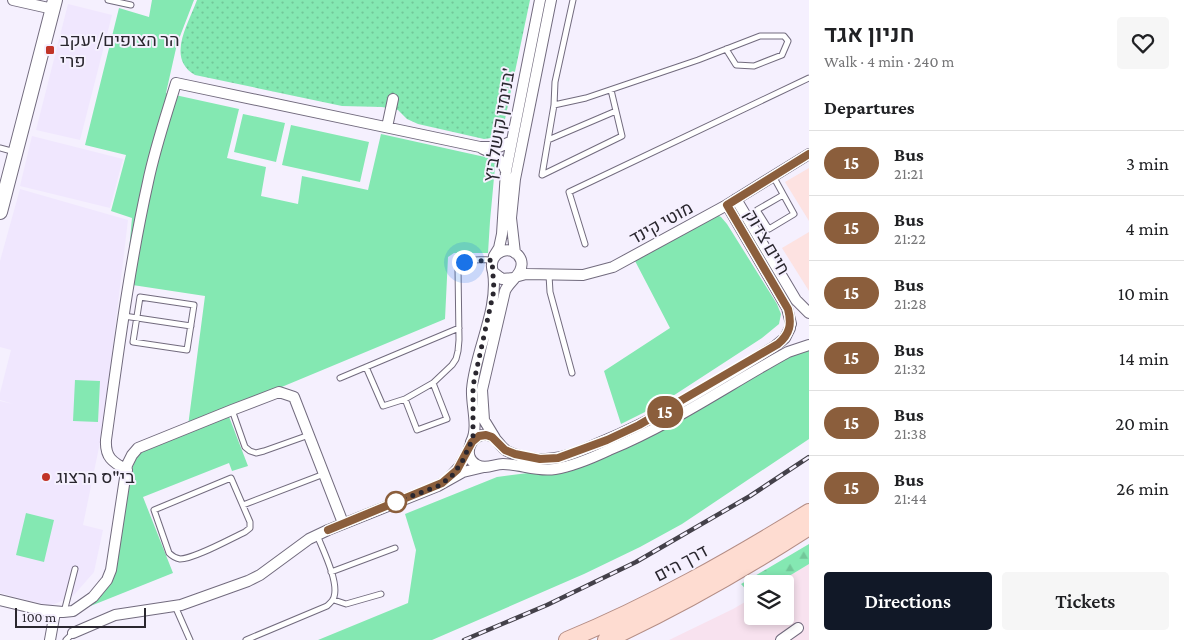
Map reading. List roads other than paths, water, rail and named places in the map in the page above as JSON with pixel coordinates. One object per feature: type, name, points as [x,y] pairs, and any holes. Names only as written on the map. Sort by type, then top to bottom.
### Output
[{"type":"main road","points":[[758,544],[809,504]]},
{"type":"main road","name":"דרך הים","points":[[567,640],[626,615],[671,592],[758,544],[809,512]]},
{"type":"main road","name":"דרך הים","points":[[606,640],[670,608],[809,529]]},
{"type":"street","points":[[0,212],[54,5],[13,0]]},
{"type":"street","name":"בנימין קושלביץ'","points":[[493,258],[499,248],[502,234],[506,172],[540,0]]},
{"type":"street","name":"בנימין קושלביץ'","points":[[515,253],[511,218],[515,179],[551,0]]},
{"type":"street","points":[[126,470],[111,460],[106,448],[124,316],[148,181],[176,83],[480,147],[499,147],[512,141]]},
{"type":"street","points":[[387,127],[393,99]]},
{"type":"street","points":[[480,147],[491,152],[500,160],[506,172]]},
{"type":"street","name":"מוטי קינד","points":[[515,277],[526,274],[583,274],[613,267],[727,205],[808,157]]},
{"type":"street","name":"חיים צדוק","points":[[736,199],[796,300],[809,313]]},
{"type":"street","name":"חיים צדוק","points":[[727,205],[788,309],[790,326]]},
{"type":"street","points":[[447,480],[457,470],[469,447],[474,432],[473,386],[494,290],[493,258],[503,250],[515,253],[520,258],[521,266],[520,272],[504,291],[482,387],[484,420],[497,441],[505,450],[512,453],[545,459],[558,458],[629,430],[661,414],[782,341],[788,334],[790,326],[797,316],[809,313]]},
{"type":"street","points":[[493,272],[502,279],[515,277]]},
{"type":"street","points":[[790,326],[791,335],[795,341],[801,345],[809,345]]},
{"type":"street","points":[[69,636],[115,615],[175,606],[248,581],[260,575],[289,552],[318,535],[343,523],[438,486],[467,471],[506,464],[534,469],[550,469],[565,467],[592,457],[646,434],[788,352],[809,345]]},
{"type":"street","points":[[0,600],[59,612],[73,610],[83,604],[107,580],[111,570],[126,470],[132,455],[138,448],[279,392],[294,397],[343,523]]},
{"type":"street","points":[[488,435],[497,441],[501,455],[498,461],[489,466],[478,466],[473,462],[469,456],[469,447],[479,436],[488,435]]},
{"type":"street","points":[[50,640],[59,612]]},
{"type":"street","points":[[781,640],[795,634]]},
{"type":"lane","points":[[108,0],[131,5]]},
{"type":"lane","points":[[573,0],[555,82],[554,105],[542,174],[622,136],[611,90]]},
{"type":"lane","points":[[554,105],[611,90],[760,36],[784,36],[788,41],[782,55],[754,66],[736,64],[726,49]]},
{"type":"lane","points":[[585,244],[569,192],[809,78]]},
{"type":"lane","points":[[548,140],[616,111]]},
{"type":"lane","points":[[0,148],[16,152]]},
{"type":"lane","points":[[773,176],[794,214],[769,229],[758,210],[783,195]]},
{"type":"lane","points":[[366,367],[382,406],[405,399],[433,383],[452,365],[458,351],[458,268],[468,260],[493,258]]},
{"type":"lane","points":[[549,275],[550,292],[572,373]]},
{"type":"lane","points":[[140,297],[194,305],[191,326],[187,350],[133,342],[140,297]]},
{"type":"lane","points":[[124,316],[191,326]]},
{"type":"lane","points":[[340,378],[459,328]]},
{"type":"lane","points":[[405,399],[417,430],[447,419],[433,383]]},
{"type":"lane","points":[[232,410],[245,447],[256,453],[308,435]]},
{"type":"lane","points":[[243,505],[324,474]]},
{"type":"lane","points":[[231,478],[243,505],[250,522],[250,528],[191,557],[180,559],[169,554],[154,510],[231,478]]},
{"type":"lane","points":[[246,640],[327,606],[334,600],[336,591],[318,535]]},
{"type":"lane","points":[[330,572],[395,548]]},
{"type":"lane","points":[[59,612],[75,569]]},
{"type":"lane","points":[[334,600],[346,604],[381,594]]},
{"type":"lane","points":[[175,606],[190,640]]},
{"type":"railway","points":[[464,640],[547,605],[636,562],[750,496],[809,457]]},
{"type":"place","name":"הר הצופים/יעקב פרי","points":[[50,50]]},
{"type":"place","name":"בי\"ס הרצוג","points":[[46,477]]}]
